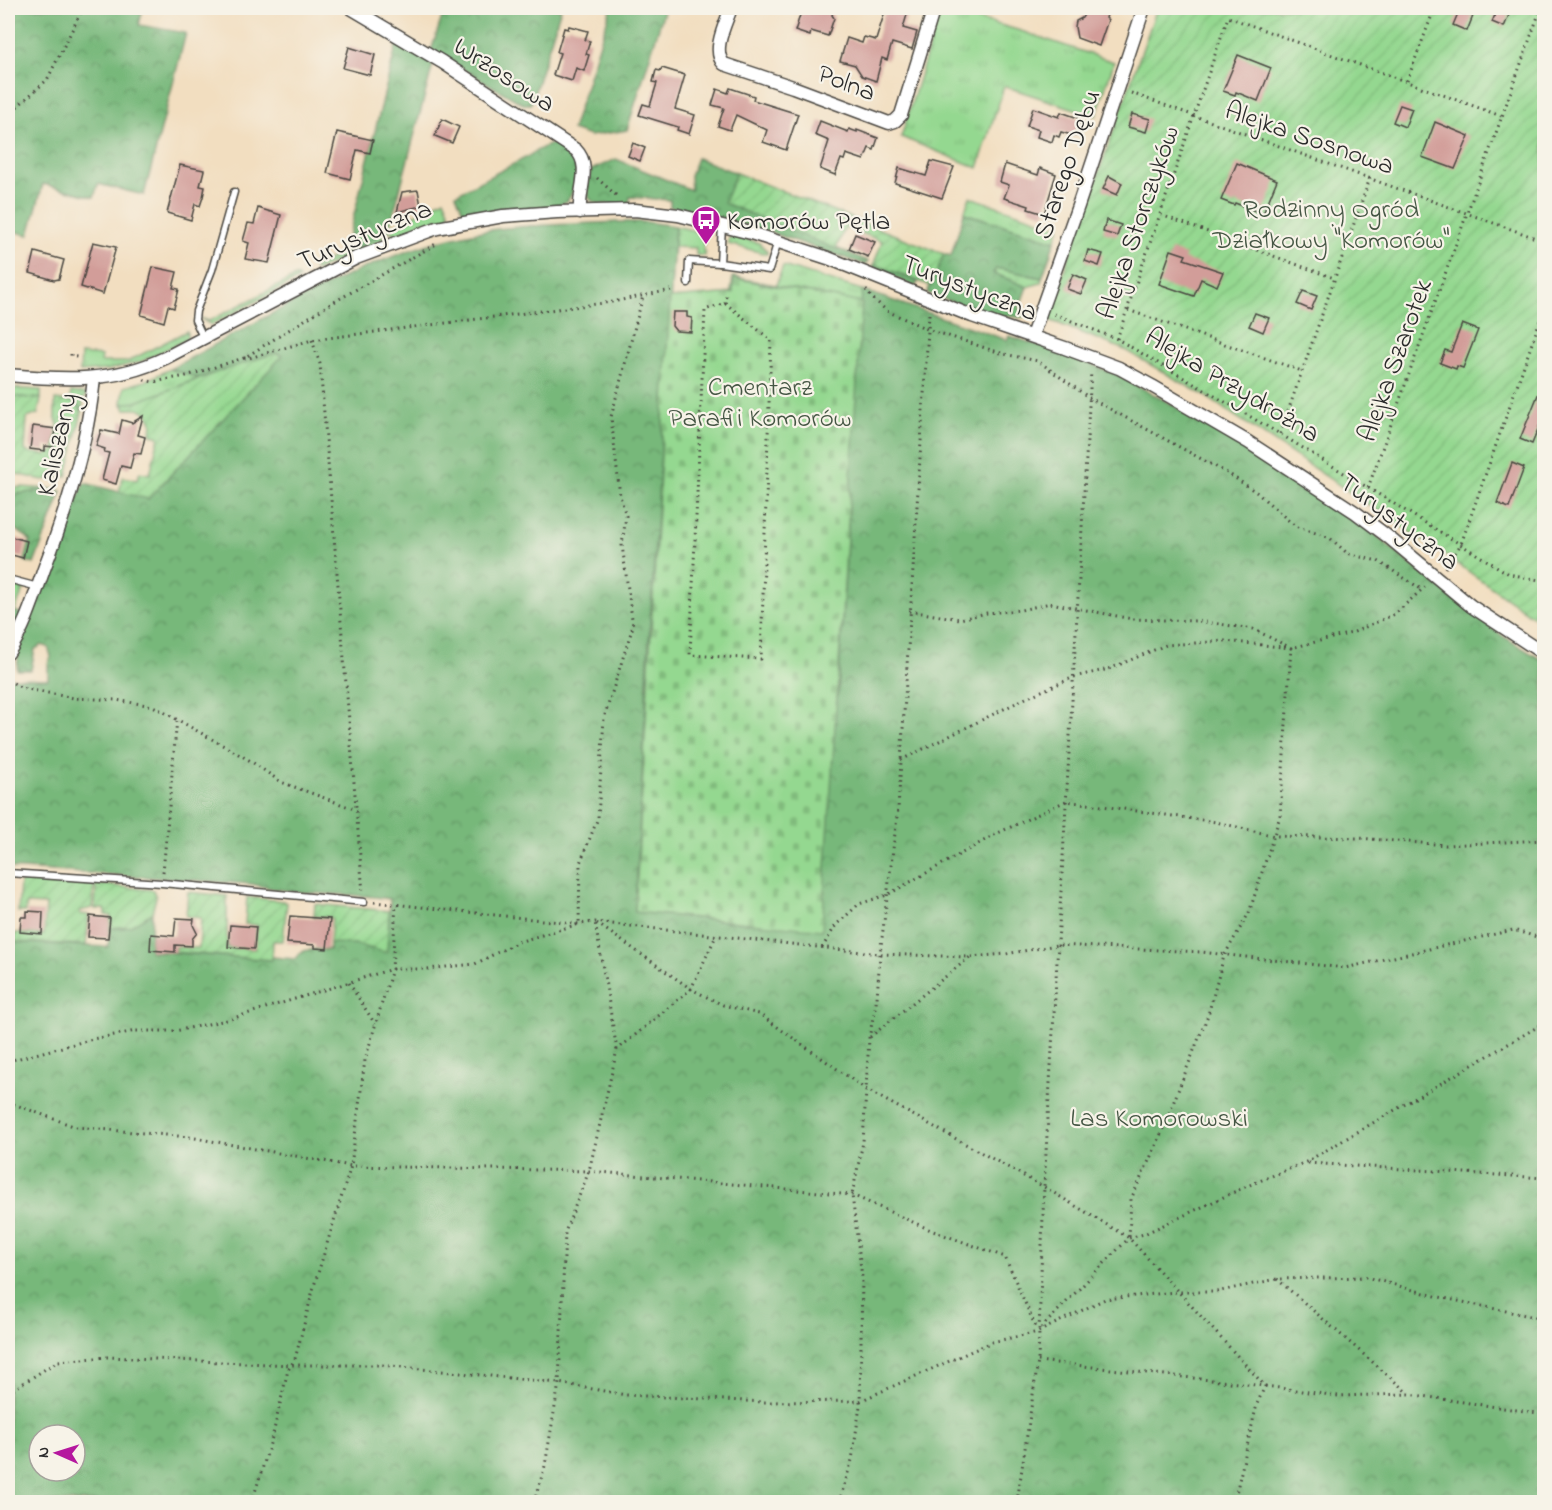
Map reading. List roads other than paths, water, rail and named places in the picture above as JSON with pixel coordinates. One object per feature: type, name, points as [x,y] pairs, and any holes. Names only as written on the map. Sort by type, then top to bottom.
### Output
[{"type":"street","name":"Wrzosowa","points":[[351,8],[442,62],[570,145],[582,157],[584,170],[580,193],[580,212]]},
{"type":"street","name":"Polna","points":[[731,8],[718,50],[719,57],[724,64],[889,123],[895,122],[901,115],[934,8]]},
{"type":"street","name":"Starego Dębu","points":[[1032,336],[1144,8]]},
{"type":"street","name":"Turystyczna","points":[[8,375],[94,378],[147,367],[356,258],[418,234],[458,222],[580,212],[629,210],[662,213],[722,225],[778,241],[868,272],[972,316],[1092,357],[1152,386],[1248,442],[1355,512],[1471,606],[1545,654]]},
{"type":"street","name":"Kaliszany","points":[[8,653],[23,627],[61,524],[73,483],[94,378]]},
{"type":"lane","points":[[203,337],[195,320],[196,311],[212,270],[234,192]]},
{"type":"lane","points":[[720,263],[722,225]]},
{"type":"lane","points":[[688,283],[689,261],[769,270],[778,241]]},
{"type":"lane","points":[[8,579],[38,587]]},
{"type":"lane","points":[[8,873],[364,902]]},
{"type":"place","name":"Komorów Pętla","points":[[706,246]]},
{"type":"park label","name":"Rodzinny Ogród Działkowy \"Komorów\"","points":[[1331,224]]},
{"type":"park label","name":"Cmentarz Parafii Komorów","points":[[760,402]]},
{"type":"park label","name":"Las Komorowski","points":[[1159,1117]]}]
